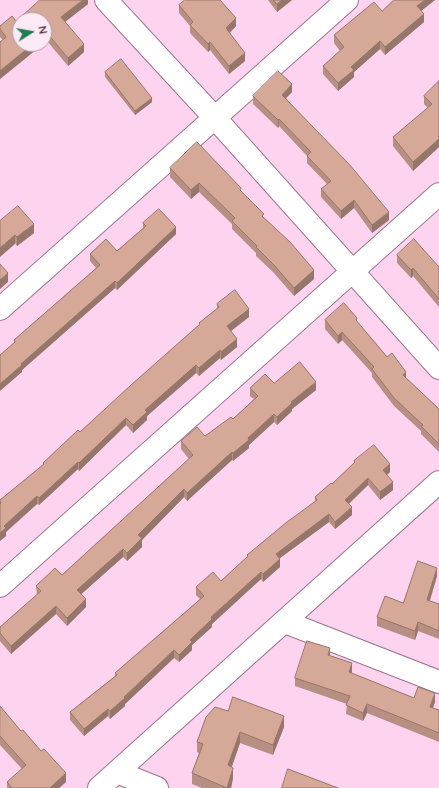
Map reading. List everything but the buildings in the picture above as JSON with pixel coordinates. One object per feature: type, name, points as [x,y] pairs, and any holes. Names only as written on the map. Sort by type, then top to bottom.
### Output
[{"type":"street","points":[[106,0],[215,118],[439,368]]},
{"type":"street","points":[[0,309],[347,0]]},
{"type":"street","points":[[0,586],[439,194]]},
{"type":"street","points":[[99,788],[439,482]]},
{"type":"street","points":[[285,622],[439,682]]},
{"type":"street","points":[[117,772],[157,788]]}]
